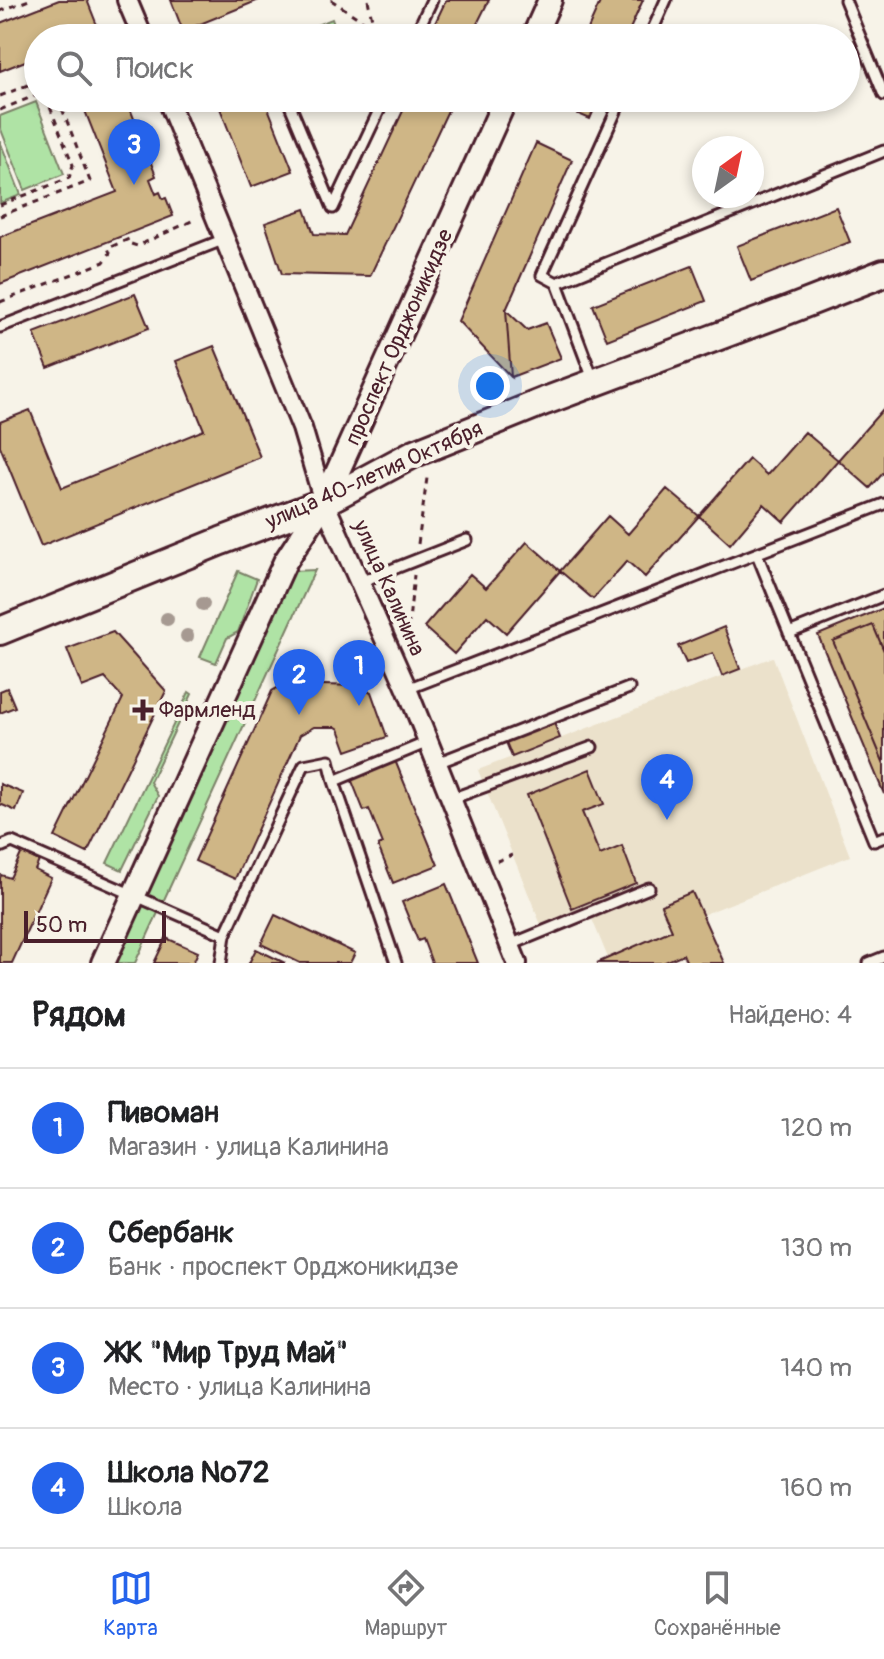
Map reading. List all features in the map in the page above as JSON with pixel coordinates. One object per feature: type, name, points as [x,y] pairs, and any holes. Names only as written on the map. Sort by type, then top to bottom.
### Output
[{"type":"main road","name":"улица 40-летия Октября","points":[[0,631],[324,502],[415,453],[884,273]]},
{"type":"street","points":[[127,0],[137,24]]},
{"type":"street","points":[[539,24],[550,0]]},
{"type":"street","name":"улица Калинина","points":[[173,112],[302,428],[324,502],[407,689],[517,963]]},
{"type":"street","name":"проспект Орджоникидзе","points":[[103,963],[285,562],[324,502],[500,112]]},
{"type":"lane","points":[[421,24],[432,0]]},
{"type":"lane","points":[[655,24],[666,0]]},
{"type":"lane","points":[[845,0],[855,24]]},
{"type":"lane","points":[[860,37],[884,95]]},
{"type":"lane","points":[[293,112],[333,208],[378,112]]},
{"type":"lane","points":[[594,382],[557,283],[542,275],[616,112]]},
{"type":"lane","points":[[557,283],[884,151]]},
{"type":"lane","points":[[0,327],[225,239]]},
{"type":"lane","points":[[407,689],[884,504]]},
{"type":"lane","points":[[360,582],[467,540]]},
{"type":"lane","points":[[757,554],[874,841],[884,837]]},
{"type":"lane","points":[[789,633],[884,595]]},
{"type":"lane","points":[[437,763],[629,688]]},
{"type":"lane","points":[[334,781],[428,742]]},
{"type":"lane","points":[[451,799],[592,747]]},
{"type":"lane","points":[[221,963],[225,935],[304,765],[329,760],[396,963]]},
{"type":"lane","points":[[0,847],[12,842],[225,935]]},
{"type":"lane","points":[[510,945],[649,888]]},
{"type":"lane","points":[[869,963],[884,957]]},
{"type":"path","points":[[0,11],[29,0]]},
{"type":"path","points":[[331,0],[367,24]]},
{"type":"path","points":[[368,0],[373,24]]},
{"type":"path","points":[[0,96],[24,87]]},
{"type":"path","points":[[0,110],[24,100]]},
{"type":"path","points":[[0,205],[69,178],[73,165],[52,112]]},
{"type":"path","points":[[0,216],[90,181],[63,112]]},
{"type":"path","points":[[0,302],[104,262],[110,253],[108,248],[129,239],[131,244],[137,246],[194,220]]},
{"type":"shaded area","points":[[773,657],[850,856],[702,915],[692,893],[662,905],[672,930],[608,958],[592,919],[546,937],[478,770]]},
{"type":"green space","points":[[24,107],[24,112],[40,112],[64,174],[25,190],[0,127],[0,116]]},
{"type":"green space","points":[[0,141],[21,195],[0,203]]},
{"type":"green space","points":[[315,570],[135,963],[110,963],[291,571]]},
{"type":"green space","points":[[238,571],[257,579],[238,632],[227,638],[216,663],[200,657]]},
{"type":"green space","points":[[189,692],[192,694],[150,782],[158,796],[122,870],[107,863]]},
{"type":"building","points":[[59,0],[87,0],[96,24],[24,24],[24,62],[0,71],[0,23]]},
{"type":"building","points":[[171,0],[259,0],[200,24],[180,24]]},
{"type":"building","points":[[446,0],[489,0],[477,24],[435,24]]},
{"type":"building","points":[[601,0],[643,0],[632,24],[590,24]]},
{"type":"building","points":[[86,112],[131,112],[156,176],[150,179],[156,194],[160,192],[163,199],[166,198],[173,216],[0,284],[0,237],[117,192]]},
{"type":"building","points":[[222,112],[270,112],[293,171],[251,187]]},
{"type":"building","points":[[402,112],[447,112],[370,276],[282,274],[265,223],[305,209],[314,234],[345,235]]},
{"type":"building","points":[[574,112],[593,112],[590,119]]},
{"type":"building","points":[[536,143],[572,160],[506,310],[511,377],[458,321]]},
{"type":"building","points":[[836,207],[850,242],[751,281],[737,246]]},
{"type":"building","points":[[692,266],[706,301],[607,340],[593,305]]},
{"type":"building","points":[[135,294],[149,328],[48,368],[34,333]]},
{"type":"building","points":[[506,310],[527,330],[546,323],[561,358],[511,377]]},
{"type":"building","points":[[214,346],[260,457],[41,546],[0,446],[0,422],[30,410],[62,488],[204,430],[176,361]]},
{"type":"building","points":[[884,408],[884,472],[870,488],[838,460]]},
{"type":"building","points":[[805,432],[838,460],[784,522],[764,504],[730,544],[699,516],[749,459],[767,475]]},
{"type":"building","points":[[667,489],[699,516],[645,577],[627,561],[593,599],[560,571],[608,516],[628,534]]},
{"type":"building","points":[[527,542],[560,571],[506,633],[487,616],[454,654],[424,627],[470,574],[486,588]]},
{"type":"building","points":[[884,608],[884,794],[818,635]]},
{"type":"building","points":[[873,625],[884,651],[884,764],[833,641]]},
{"type":"building","points":[[724,627],[740,669],[722,676],[713,653],[686,663],[678,646]]},
{"type":"building","points":[[113,632],[166,691],[87,853],[55,837],[123,698],[105,678],[82,687],[67,649]]},
{"type":"building","points":[[284,684],[360,686],[371,692],[387,737],[347,751],[336,727],[314,727],[300,735],[235,879],[195,861],[272,691]]},
{"type":"building","points":[[7,688],[15,707],[0,713],[0,691]]},
{"type":"building","points":[[554,723],[560,738],[512,757],[506,742]]},
{"type":"building","points":[[392,753],[438,865],[393,883],[378,846],[383,844],[369,809],[364,811],[348,771]]},
{"type":"building","points":[[590,769],[604,804],[582,812],[600,855],[622,846],[636,883],[572,909],[527,795]]},
{"type":"building","points":[[0,784],[23,793],[16,811],[0,804]]},
{"type":"building","points":[[22,852],[39,861],[35,870],[51,878],[12,963],[0,963],[0,878],[1,875],[10,878]]},
{"type":"building","points":[[446,884],[478,963],[432,963],[423,939],[418,941],[402,902]]},
{"type":"building","points":[[692,892],[724,963],[687,963],[683,954],[663,963],[597,963],[672,930],[661,905]]},
{"type":"building","points":[[275,915],[355,953],[350,963],[300,963],[261,944]]},
{"type":"building","points":[[166,938],[198,952],[193,963],[154,963]]},
{"type":"building","points":[[256,949],[285,963],[249,963]]},
{"type":"place","name":"ЖК \"Мир Труд Май\"","points":[[134,185]]},
{"type":"place","name":"Пивоман","points":[[359,706]]},
{"type":"place","name":"Фармленд","points":[[143,710]]},
{"type":"place","name":"Сбербанк","points":[[299,715]]},
{"type":"place","name":"Школа №72","points":[[667,820]]}]
